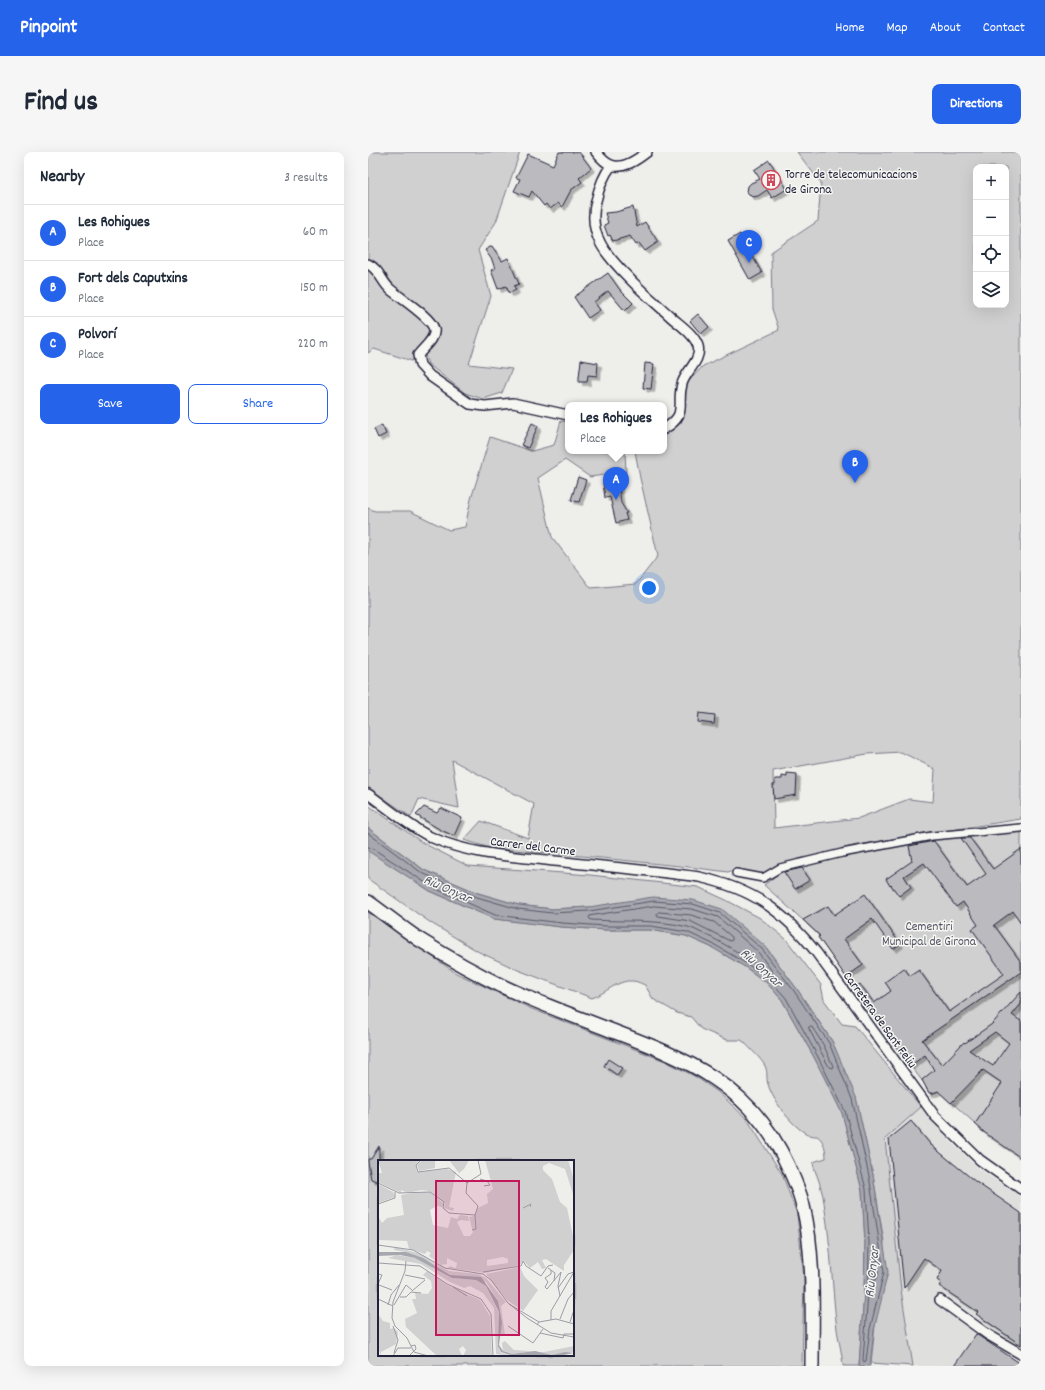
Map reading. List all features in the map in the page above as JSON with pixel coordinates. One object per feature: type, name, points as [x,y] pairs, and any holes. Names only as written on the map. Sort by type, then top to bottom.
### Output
[{"type":"main road","points":[[368,902],[419,939],[458,963],[503,986],[548,1006],[657,1048],[698,1068],[727,1087],[757,1116],[782,1152],[797,1187],[803,1206],[809,1244],[812,1366]]},
{"type":"street","points":[[596,152],[611,166],[622,166],[647,152]]},
{"type":"street","points":[[611,166],[603,179],[593,211],[594,228],[602,248],[612,261],[640,289],[686,329],[698,345],[697,357],[685,376],[682,384],[678,415],[676,420],[667,427]]},
{"type":"street","points":[[368,264],[374,267],[389,288],[422,314],[430,322],[434,329],[434,336],[418,355],[420,365],[430,376],[470,404],[485,406],[513,403],[565,414]]},
{"type":"street","name":"Carrer del Carme","points":[[368,794],[431,837],[473,851],[710,879]]},
{"type":"street","points":[[736,873],[763,878],[780,868],[842,853],[932,836],[1021,828]]},
{"type":"street","name":"Carretera de Sant Feliu","points":[[710,879],[739,889],[772,907],[800,932],[935,1116],[980,1160],[1021,1189]]},
{"type":"street","points":[[940,1300],[987,1334],[1021,1354]]},
{"type":"shaded area","points":[[921,1107],[950,1141],[978,1168],[1021,1197],[1021,1366],[913,1366],[901,1290],[885,1139]]},
{"type":"green space","points":[[368,152],[520,152],[496,222],[478,250],[491,296],[469,364],[512,369],[502,393],[483,399],[465,393],[428,364],[425,355],[437,338],[439,328],[418,306],[391,285],[375,263],[368,260]]},
{"type":"green space","points":[[797,152],[1021,152],[1021,819],[857,845],[776,866],[763,876],[734,870],[728,872],[562,854],[490,848],[464,840],[481,821],[528,838],[534,804],[452,760],[459,808],[419,799],[411,817],[368,787],[368,508],[375,511],[410,511],[449,530],[465,527],[471,499],[490,437],[532,451],[554,445],[561,421],[565,422],[565,454],[625,454],[626,472],[590,477],[565,460],[538,478],[552,537],[591,588],[636,584],[658,556],[636,454],[667,454],[667,431],[681,423],[687,383],[703,366],[779,330],[772,309],[771,252],[818,221],[821,183]],"holes":[[[901,752],[935,769],[933,802],[909,799],[859,818],[774,828],[773,771],[867,754]]]},
{"type":"green space","points":[[368,267],[383,288],[425,322],[430,331],[428,337],[412,361],[374,349],[368,353]]},
{"type":"green space","points":[[368,805],[423,843],[468,866],[590,875],[698,887],[760,918],[786,939],[821,985],[824,1000],[842,1024],[855,1026],[921,1107],[885,1139],[901,1290],[913,1366],[871,1363],[884,1242],[873,1175],[856,1098],[832,1041],[797,989],[765,946],[589,907],[552,909],[519,905],[478,893],[424,870],[368,828]]},
{"type":"green space","name":"Cementiri Municipal de Girona","points":[[1015,831],[1021,832],[1021,1158],[986,1132],[985,1133],[979,1129],[980,1128],[939,1091],[931,1094],[926,1089],[927,1087],[899,1051],[818,937],[819,936],[816,932],[764,885],[783,870],[794,867],[934,838]]},
{"type":"green space","points":[[368,850],[430,891],[494,919],[561,927],[606,930],[650,930],[686,936],[713,948],[745,967],[767,983],[782,1000],[815,1059],[842,1113],[862,1190],[865,1243],[864,1292],[859,1366],[843,1366],[837,1332],[829,1238],[824,1203],[813,1163],[826,1158],[824,1146],[817,1136],[810,1135],[802,1131],[787,1117],[775,1099],[767,1082],[765,1066],[744,1042],[741,1040],[727,1040],[701,1029],[691,1017],[677,1013],[653,999],[645,985],[638,982],[622,982],[592,998],[518,970],[479,952],[431,923],[368,879]]},
{"type":"green space","points":[[368,912],[456,973],[532,1009],[665,1061],[696,1077],[718,1092],[747,1119],[782,1174],[797,1214],[804,1278],[802,1366],[368,1366]]},
{"type":"water","name":"Riu Onyar","points":[[368,828],[424,870],[478,893],[519,905],[552,909],[589,907],[653,897],[693,900],[722,909],[765,946],[797,989],[832,1041],[856,1097],[873,1175],[888,1272],[874,1330],[870,1366],[859,1366],[864,1292],[865,1243],[862,1190],[842,1113],[815,1059],[782,1000],[767,983],[745,967],[713,948],[686,936],[650,930],[606,930],[561,927],[494,919],[430,891],[368,851]]},
{"type":"building","points":[[559,152],[579,152],[591,168],[579,178],[582,182],[571,190],[562,207],[558,203],[550,209],[546,204],[544,206],[532,191],[529,197],[514,191],[520,179],[516,178],[528,154],[553,165]]},
{"type":"building","name":"Torre de telecomunicacions de Girona","points":[[769,160],[787,189],[772,198],[767,190],[758,196],[752,197],[747,192],[748,186],[760,179],[754,170]]},
{"type":"building","points":[[633,207],[637,227],[645,222],[658,242],[645,251],[639,243],[636,245],[630,236],[613,241],[610,235],[608,236],[604,225],[608,223],[605,213],[616,212]]},
{"type":"building","points":[[740,234],[762,273],[750,280],[728,241]]},
{"type":"building","points":[[492,246],[502,261],[508,258],[519,284],[514,286],[516,290],[509,293],[506,286],[498,289],[491,270],[495,269],[492,260],[485,250]]},
{"type":"building","points":[[608,273],[620,290],[633,303],[625,311],[608,291],[594,302],[600,310],[588,318],[574,297]]},
{"type":"building","points":[[698,314],[709,327],[701,334],[690,321]]},
{"type":"building","points":[[581,360],[598,363],[597,376],[588,375],[587,382],[579,382]]},
{"type":"building","points":[[645,363],[654,364],[651,389],[643,388]]},
{"type":"building","points":[[532,423],[538,426],[528,448],[521,445]]},
{"type":"building","points":[[382,425],[386,434],[378,438],[374,429]]},
{"type":"building","points":[[578,477],[586,480],[579,502],[571,500]]},
{"type":"building","points":[[618,480],[621,503],[627,513],[625,513],[627,520],[616,523],[610,497],[605,498],[603,483]]},
{"type":"building","points":[[699,713],[715,715],[714,724],[698,722]]},
{"type":"building","points":[[787,773],[797,774],[796,795],[774,799],[773,785],[775,785],[775,779],[782,779],[782,776],[787,777]]},
{"type":"building","points":[[424,807],[437,813],[441,808],[462,818],[454,836],[416,815]]},
{"type":"building","points":[[961,838],[970,838],[993,869],[1021,849],[1021,923],[1013,911],[994,925],[1021,962],[1021,972],[922,1040],[942,1065],[964,1042],[965,1043],[992,1024],[1021,992],[1021,1004],[1012,1015],[1021,1021],[1021,1158],[985,1133],[975,1124],[1002,1083],[983,1070],[951,1103],[938,1091],[929,1093],[922,1080],[934,1070],[925,1055],[910,1066],[854,988],[860,984],[874,1003],[891,991],[885,982],[904,968],[910,976],[919,970],[949,1012],[1004,974],[972,929],[978,925],[963,902],[956,907],[924,863],[904,876],[911,887],[899,896],[886,879],[912,861],[909,846],[934,841],[967,887],[986,874]],"holes":[[[995,1032],[1009,1043],[993,1066],[969,1050]]]},
{"type":"building","points":[[802,868],[810,880],[795,889],[784,872]]},
{"type":"building","points":[[865,894],[900,944],[893,949],[872,919],[844,939],[863,965],[846,977],[818,937],[820,936],[803,920],[828,906],[834,915]]},
{"type":"building","points":[[608,1059],[622,1068],[617,1075],[604,1066]]},
{"type":"building","points":[[911,1121],[931,1145],[976,1182],[1021,1213],[1021,1345],[976,1314],[978,1312],[939,1286],[941,1283],[937,1280],[942,1271],[924,1258],[904,1288],[889,1139]]},
{"type":"building","points":[[379,1146],[378,1182],[371,1179],[368,1159],[371,1159]]},
{"type":"building","points":[[976,1334],[1021,1364],[1021,1366],[954,1366]]},
{"type":"place","name":"Torre de telecomunicacions de Girona","points":[[771,180]]},
{"type":"place","name":"Polvorí","points":[[749,263]]},
{"type":"place","name":"Fort dels Caputxins","points":[[855,483]]},
{"type":"place","name":"Les Rohigues","points":[[616,500]]}]
